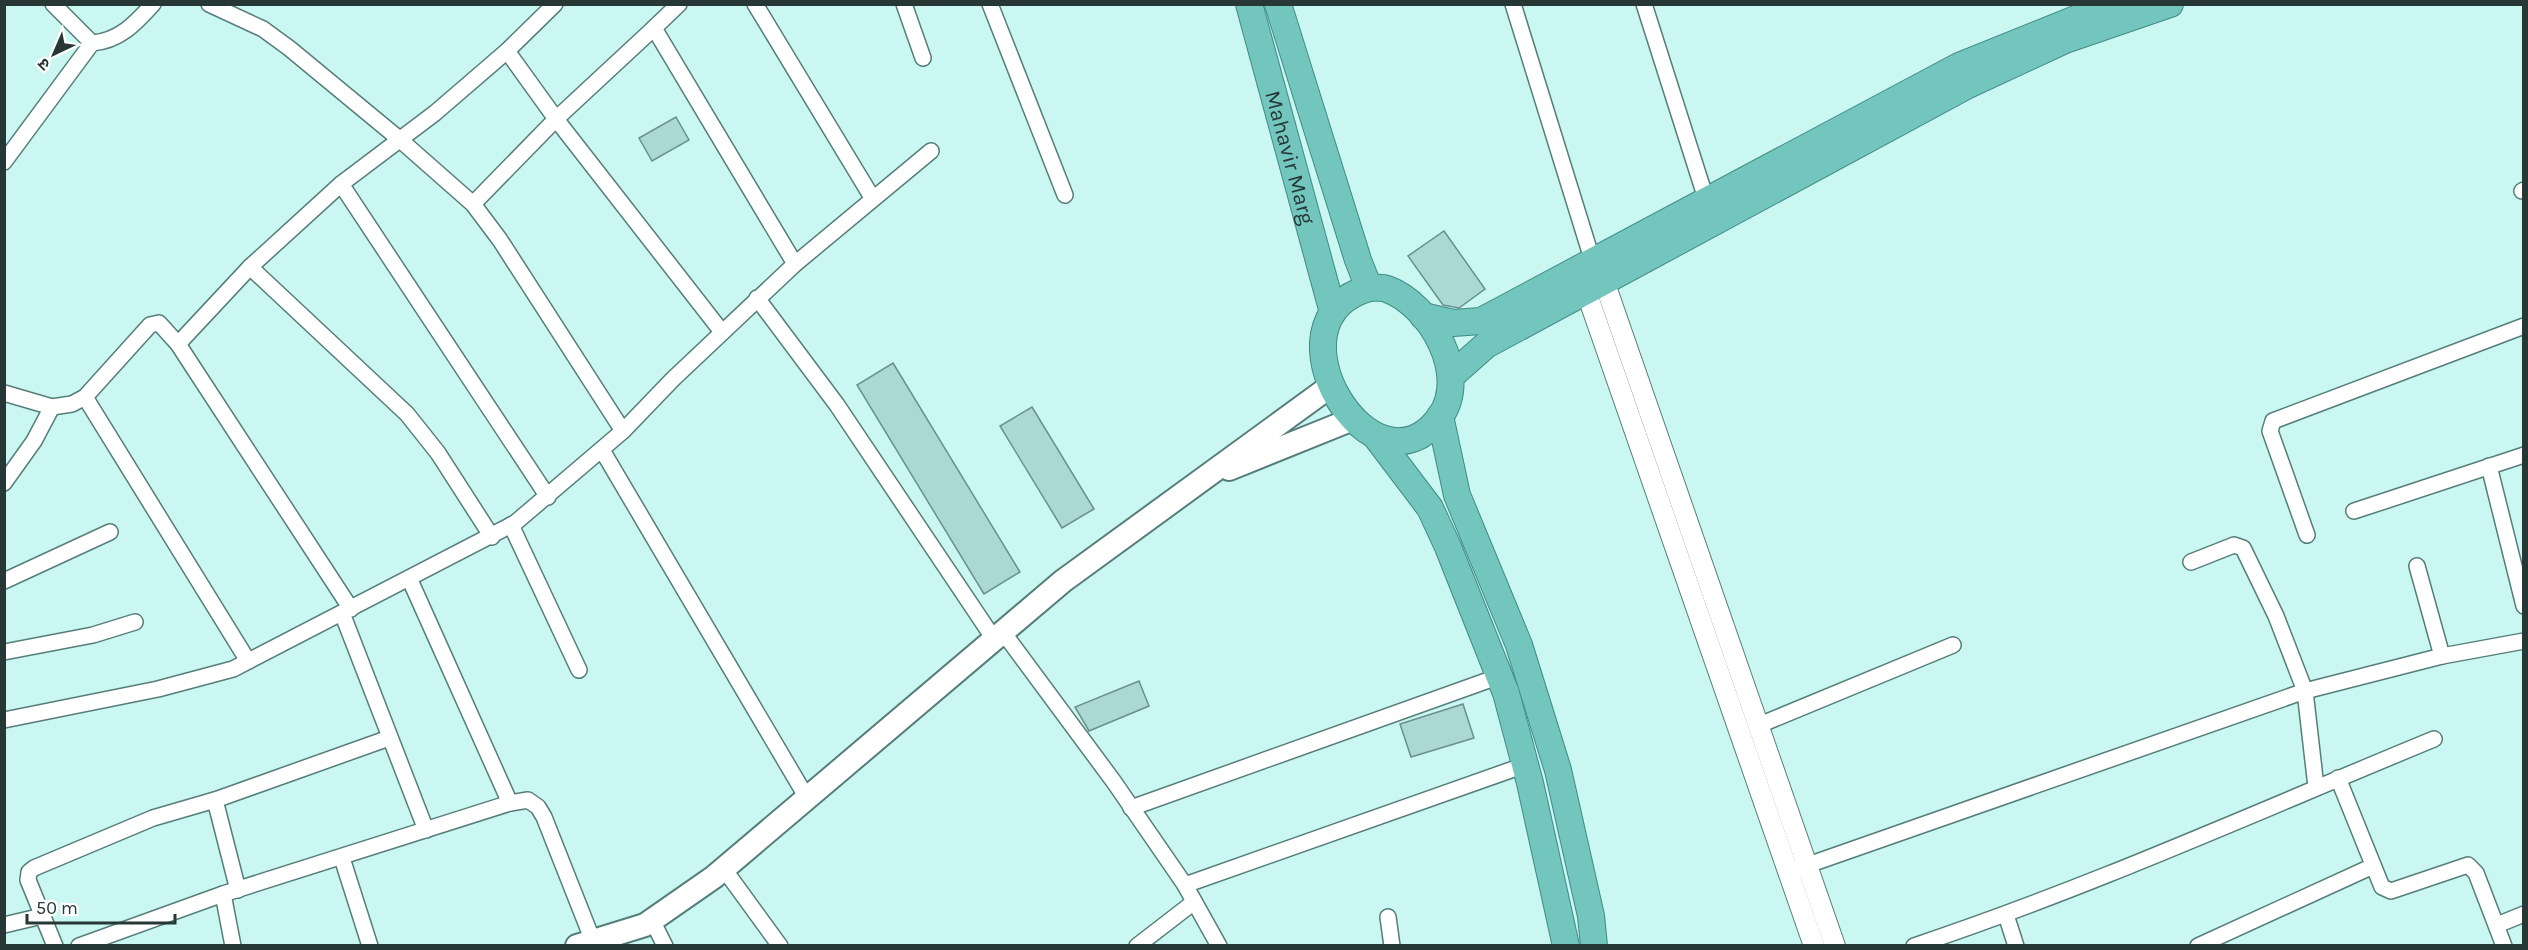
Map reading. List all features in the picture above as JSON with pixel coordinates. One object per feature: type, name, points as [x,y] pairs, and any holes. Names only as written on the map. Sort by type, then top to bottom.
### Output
[{"type":"highway","name":"Mahavir Marg","points":[[1249,4],[1332,309]]},
{"type":"highway","name":"Mahavir Marg","points":[[1278,4],[1358,260],[1369,288]]},
{"type":"highway","points":[[1423,316],[1453,323],[1481,321],[1595,278],[1968,85],[1993,63],[2113,4]]},
{"type":"highway","points":[[1451,376],[1486,345],[1595,278],[1707,202],[1959,66],[1993,63],[2170,4]]},
{"type":"highway","points":[[1377,438],[1393,442],[1411,439],[1426,432],[1440,416],[1449,398],[1451,376],[1448,358],[1439,337],[1423,316],[1407,301],[1387,289],[1369,288],[1351,293],[1332,309],[1323,342],[1326,373],[1353,419],[1377,438],[1430,508],[1500,676],[1525,765],[1566,945]]},
{"type":"highway","points":[[1440,416],[1457,495],[1519,645],[1558,771],[1591,916],[1594,945]]},
{"type":"main road","points":[[585,943],[645,925],[724,869],[1063,581],[1332,385]]},
{"type":"main road","points":[[1196,483],[1353,419]]},
{"type":"street","points":[[53,4],[92,43]]},
{"type":"street","points":[[6,158],[92,43],[115,38],[128,30],[153,4]]},
{"type":"street","points":[[209,4],[262,29],[398,138],[473,204],[500,240],[623,431]]},
{"type":"street","points":[[178,344],[250,267],[341,184],[398,138],[435,113],[507,51],[555,4]]},
{"type":"street","points":[[473,204],[556,119],[679,4]]},
{"type":"street","points":[[755,4],[873,199]]},
{"type":"street","points":[[904,4],[923,58]]},
{"type":"street","points":[[990,4],[1065,195]]},
{"type":"street","points":[[1513,4],[1595,278],[1788,872],[1814,945]]},
{"type":"street","points":[[1644,4],[1707,202]]},
{"type":"street","points":[[654,28],[795,264]]},
{"type":"street","points":[[507,51],[556,119],[722,332]]},
{"type":"street","points":[[4,720],[158,689],[233,669],[492,537],[548,497],[602,450],[757,298],[931,151]]},
{"type":"street","points":[[341,184],[548,497]]},
{"type":"street","points":[[250,267],[407,414],[438,453],[492,537]]},
{"type":"street","points":[[1595,278],[1809,865],[1835,945]]},
{"type":"street","points":[[757,298],[837,405],[998,636],[1131,808],[1185,885],[1219,945]]},
{"type":"street","points":[[4,393],[52,407],[72,404],[85,397],[154,322],[163,326],[178,344],[346,611],[389,738],[426,830]]},
{"type":"street","points":[[2307,535],[2270,431],[2273,421],[2523,326]]},
{"type":"street","points":[[85,397],[248,661]]},
{"type":"street","points":[[4,483],[34,441],[52,407]]},
{"type":"street","points":[[602,450],[807,798]]},
{"type":"street","points":[[2355,511],[2523,455]]},
{"type":"street","points":[[2488,466],[2523,606]]},
{"type":"street","points":[[511,525],[579,670]]},
{"type":"street","points":[[4,581],[110,532]]},
{"type":"street","points":[[2191,562],[2234,544],[2243,548],[2276,616],[2305,692],[2316,787]]},
{"type":"street","points":[[2417,566],[2442,656]]},
{"type":"street","points":[[410,580],[510,803]]},
{"type":"street","points":[[4,652],[93,635],[135,622]]},
{"type":"street","points":[[1788,872],[2305,692],[2442,656],[2523,641]]},
{"type":"street","points":[[1757,726],[1953,645]]},
{"type":"street","points":[[1131,808],[1500,676]]},
{"type":"street","points":[[55,945],[28,880],[29,872],[34,868],[153,818],[215,800],[389,738]]},
{"type":"street","points":[[1914,945],[2006,915],[2434,740]]},
{"type":"street","points":[[1185,885],[1525,765]]},
{"type":"street","points":[[2338,778],[2382,887],[2388,891],[2468,865],[2476,873],[2504,945]]},
{"type":"street","points":[[215,800],[238,890]]},
{"type":"street","points":[[79,945],[223,894],[510,803],[528,800],[538,807],[585,943]]},
{"type":"street","points":[[342,858],[370,945]]},
{"type":"street","points":[[2198,945],[2373,866]]},
{"type":"street","points":[[724,869],[780,945]]},
{"type":"street","points":[[223,894],[233,945]]},
{"type":"street","points":[[1137,945],[1194,902]]},
{"type":"street","points":[[2497,925],[2523,914]]},
{"type":"street","points":[[2006,915],[2016,945]]},
{"type":"street","points":[[4,926],[42,916]]},
{"type":"street","points":[[1388,917],[1392,945]]},
{"type":"street","points":[[652,920],[665,945]]},
{"type":"building","points":[[676,117],[689,140],[652,161],[639,138]]},
{"type":"building","points":[[1444,231],[1485,289],[1459,308],[1443,305],[1408,256]]},
{"type":"building","points":[[893,363],[1020,572],[984,594],[857,385]]},
{"type":"building","points":[[1032,407],[1094,509],[1062,528],[1000,426]]},
{"type":"building","points":[[1139,681],[1149,706],[1089,731],[1075,707]]},
{"type":"building","points":[[1463,704],[1474,738],[1411,757],[1400,724]]}]
